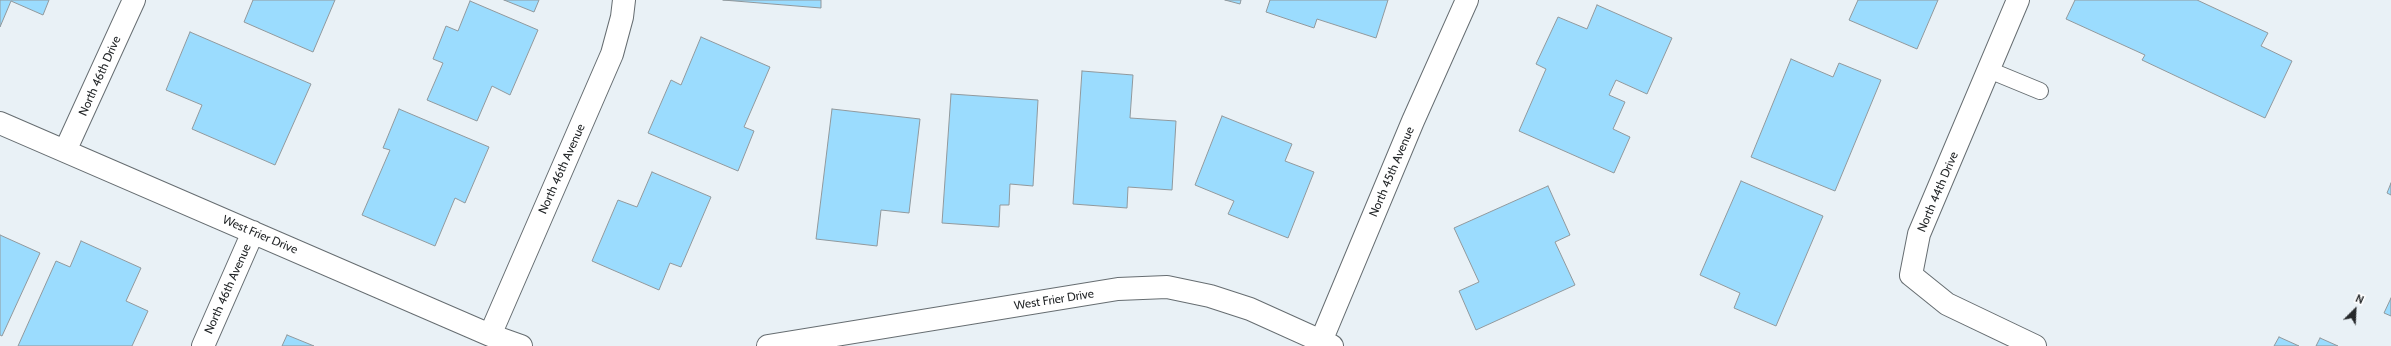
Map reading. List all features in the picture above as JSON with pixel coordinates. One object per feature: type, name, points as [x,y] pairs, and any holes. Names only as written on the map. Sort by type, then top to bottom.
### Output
[{"type":"street","name":"North 46th Drive","points":[[65,151],[134,0]]},
{"type":"street","name":"North 46th Avenue","points":[[490,335],[612,54],[622,18],[624,0]]},
{"type":"street","name":"North 45th Avenue","points":[[1324,344],[1413,121],[1467,0]]},
{"type":"street","name":"North 44th Drive","points":[[2018,0],[1919,234],[1911,275],[1947,304],[2035,346]]},
{"type":"street","name":"West Frier Drive","points":[[0,123],[490,335],[521,346]]},
{"type":"street","name":"North 46th Avenue","points":[[203,346],[253,232]]},
{"type":"street","name":"West Frier Drive","points":[[768,346],[1118,289],[1167,287],[1210,296],[1250,309],[1324,344]]},
{"type":"lane","points":[[1989,70],[2040,91]]},
{"type":"building","points":[[0,0],[49,0],[43,15],[11,1],[0,27]]},
{"type":"building","points":[[253,0],[335,0],[313,52],[244,22]]},
{"type":"building","points":[[504,0],[539,0],[534,12]]},
{"type":"building","points":[[723,0],[821,0],[821,8]]},
{"type":"building","points":[[1225,0],[1241,0],[1240,4]]},
{"type":"building","points":[[1270,0],[1388,0],[1376,38],[1317,19],[1314,28],[1266,12]]},
{"type":"building","points":[[1858,0],[1938,0],[1917,49],[1849,20]]},
{"type":"building","points":[[2075,0],[2197,0],[2268,33],[2261,46],[2292,61],[2265,118],[2142,60],[2145,55],[2066,19]]},
{"type":"building","points":[[470,1],[538,30],[510,95],[492,86],[477,121],[427,100],[443,63],[433,59],[446,26],[458,31]]},
{"type":"building","points":[[1597,5],[1672,38],[1647,94],[1616,80],[1609,95],[1625,102],[1613,129],[1630,137],[1614,173],[1519,131],[1546,69],[1536,64],[1558,17],[1587,29]]},
{"type":"building","points":[[190,32],[311,84],[275,165],[192,129],[202,105],[166,90]]},
{"type":"building","points":[[701,37],[770,67],[744,127],[754,131],[738,171],[648,133],[671,80],[681,85]]},
{"type":"building","points":[[1791,59],[1833,77],[1839,63],[1881,80],[1835,191],[1751,157]]},
{"type":"building","points":[[1082,71],[1133,75],[1130,118],[1176,121],[1172,190],[1128,187],[1127,208],[1073,204]]},
{"type":"building","points":[[951,94],[1038,100],[1033,186],[1010,184],[1009,205],[1000,205],[999,227],[942,223]]},
{"type":"building","points":[[399,109],[489,147],[465,203],[455,198],[435,246],[362,215],[390,150],[383,148]]},
{"type":"building","points":[[832,109],[920,119],[909,213],[881,210],[877,246],[816,239]]},
{"type":"building","points":[[1222,116],[1292,144],[1285,161],[1314,172],[1288,238],[1228,214],[1234,201],[1195,185]]},
{"type":"building","points":[[652,172],[711,197],[681,267],[670,263],[659,290],[592,261],[618,200],[637,207]]},
{"type":"building","points":[[1741,181],[1823,216],[1776,326],[1734,308],[1740,293],[1700,275]]},
{"type":"building","points":[[2391,183],[2391,195],[2387,193]]},
{"type":"building","points":[[1548,186],[1570,235],[1555,242],[1575,285],[1476,330],[1459,291],[1479,282],[1454,228]]},
{"type":"building","points":[[0,235],[40,253],[2,336],[0,335]]},
{"type":"building","points":[[81,241],[141,268],[126,301],[148,311],[132,346],[18,346],[56,261],[70,267]]},
{"type":"building","points":[[2391,298],[2391,316],[2384,313]]},
{"type":"building","points":[[287,335],[314,346],[282,346]]},
{"type":"building","points":[[2279,337],[2299,346],[2274,346]]},
{"type":"building","points":[[2320,338],[2338,346],[2316,346]]}]
